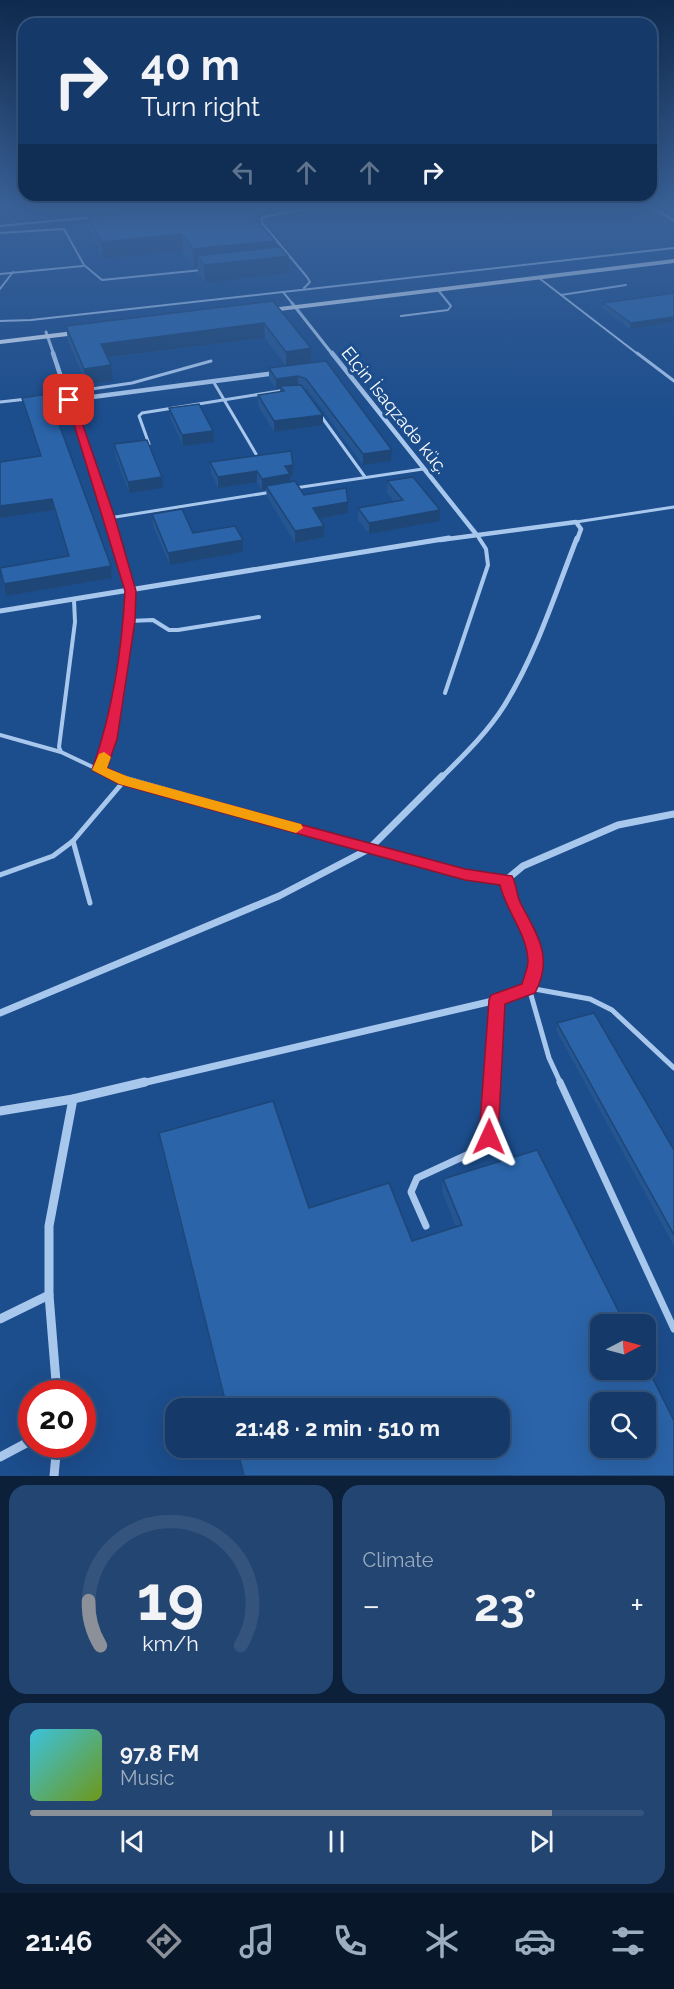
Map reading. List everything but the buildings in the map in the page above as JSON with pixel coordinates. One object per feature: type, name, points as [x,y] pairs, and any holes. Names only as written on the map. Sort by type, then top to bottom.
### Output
[{"type":"main road","points":[[249,313],[293,305],[509,279]]},
{"type":"main road","points":[[257,308],[438,291],[532,279]]},
{"type":"main road","points":[[0,340],[94,329]]},
{"type":"street","name":"Elçin İsaqzadə küç.","points":[[293,305],[476,534]]},
{"type":"street","points":[[47,334],[110,518],[130,591],[129,621],[110,739],[99,770],[124,781],[465,875],[506,880],[523,866],[618,825],[674,814]]},
{"type":"street","points":[[328,366],[339,364]]},
{"type":"street","points":[[69,400],[282,372]]},
{"type":"street","points":[[0,611],[476,534],[576,522],[581,529],[534,645],[504,706],[475,744],[369,849],[268,900],[148,953],[0,1013]]},
{"type":"street","points":[[0,1111],[73,1099],[497,1000],[529,988],[537,962],[526,925],[512,903],[506,880]]},
{"type":"street","points":[[56,1380],[49,1295],[49,1226],[73,1099]]},
{"type":"street","points":[[0,1319],[49,1295]]},
{"type":"street","points":[[0,1457],[18,1447]]},
{"type":"street","points":[[54,1476],[56,1458]]},
{"type":"lane","points":[[304,288],[310,282],[308,279]]},
{"type":"lane","points":[[0,321],[31,320],[388,279]]},
{"type":"lane","points":[[540,279],[674,381]]},
{"type":"lane","points":[[561,295],[626,285]]},
{"type":"lane","points":[[401,316],[448,310],[451,306],[438,291]]},
{"type":"lane","points":[[284,292],[293,305]]},
{"type":"lane","points":[[0,402],[150,379],[211,361]]},
{"type":"lane","points":[[213,381],[256,454]]},
{"type":"lane","points":[[149,444],[140,416],[142,413],[290,389]]},
{"type":"lane","points":[[318,411],[365,477]]},
{"type":"lane","points":[[110,518],[423,469]]},
{"type":"lane","points":[[576,522],[674,507]]},
{"type":"lane","points":[[445,693],[488,566],[486,549],[476,534]]},
{"type":"lane","points":[[61,752],[58,741],[75,622],[74,600]]},
{"type":"lane","points":[[129,621],[153,620],[169,630],[178,630],[259,618]]},
{"type":"lane","points":[[0,735],[61,752],[99,770]]},
{"type":"lane","points":[[0,875],[53,856],[74,841],[124,781]]},
{"type":"lane","points":[[74,841],[90,903]]},
{"type":"lane","points":[[674,1068],[612,1010],[590,999],[529,988],[549,1058],[674,1329]]},
{"type":"lane","points":[[426,1226],[411,1192],[417,1178],[471,1153],[489,1137],[497,1000]]},
{"type":"slow traffic","points":[[104,757],[99,770],[124,781],[296,828]]},
{"type":"route","points":[[69,400],[110,518],[131,600],[110,739],[99,770],[124,781],[465,875],[506,880],[512,903],[526,925],[537,962],[529,988],[497,1000],[489,1099],[489,1137]]}]
